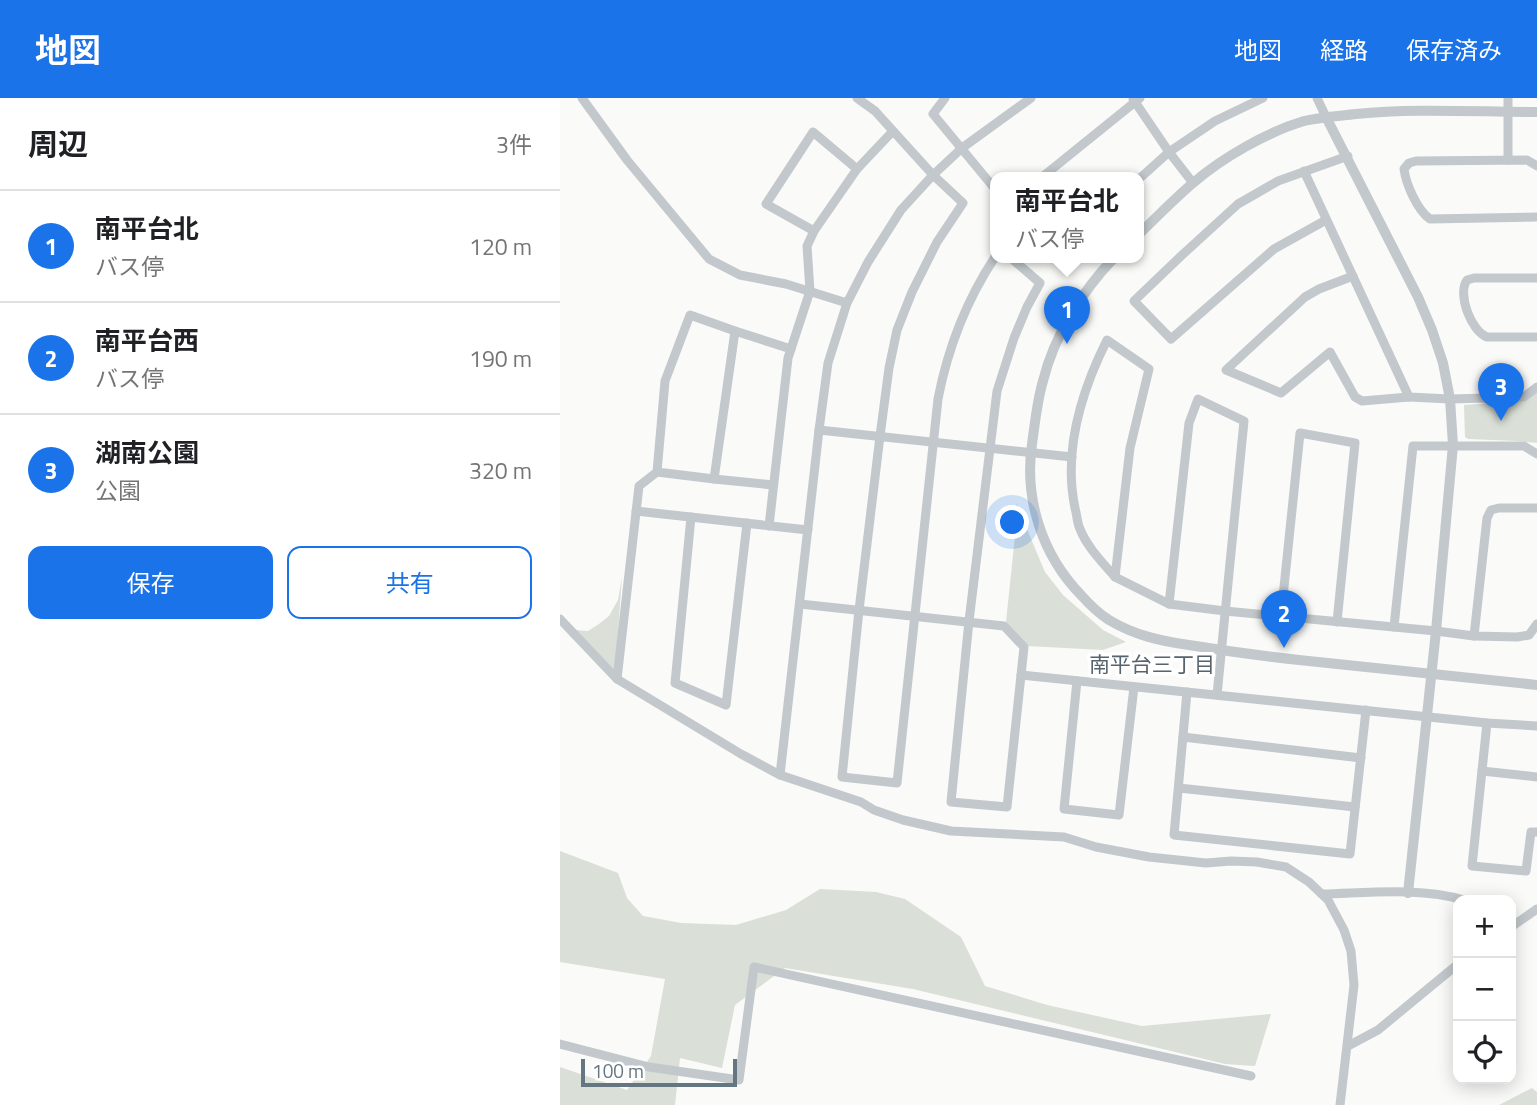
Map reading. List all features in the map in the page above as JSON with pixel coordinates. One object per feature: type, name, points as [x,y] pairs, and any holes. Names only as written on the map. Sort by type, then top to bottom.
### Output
[{"type":"street","points":[[582,98],[627,160],[709,259],[740,275],[786,284],[847,303]]},
{"type":"street","points":[[857,98],[875,111],[933,175],[963,202],[937,242],[912,292],[897,330],[889,368],[859,610],[842,777],[897,783],[938,399],[945,364],[962,317],[991,263]]},
{"type":"street","points":[[945,98],[933,114],[990,183]]},
{"type":"street","points":[[780,775],[828,363],[847,303],[868,262],[901,210],[962,148],[1031,98]]},
{"type":"street","points":[[1144,174],[1168,152],[1215,121],[1263,98]]},
{"type":"street","points":[[1317,98],[1427,319],[1443,363],[1450,399],[1453,445],[1408,892]]},
{"type":"street","points":[[1508,98],[1508,160]]},
{"type":"street","points":[[1048,172],[1135,99],[1168,152],[1193,183]]},
{"type":"street","points":[[1144,229],[1193,183],[1222,162],[1276,132],[1304,121],[1372,112],[1537,112]]},
{"type":"street","points":[[769,526],[788,358],[810,291],[807,246],[858,169],[893,131]]},
{"type":"street","points":[[814,232],[766,204],[813,132],[858,169]]},
{"type":"street","points":[[1326,220],[1274,249],[1171,339],[1135,301],[1238,204],[1279,181],[1348,156]]},
{"type":"street","points":[[1537,166],[1527,160],[1416,161],[1409,163],[1404,169],[1405,178],[1422,214],[1430,219],[1537,217]]},
{"type":"street","points":[[1304,171],[1409,397]]},
{"type":"street","points":[[800,604],[969,621],[1004,626],[1024,647],[1007,807],[951,802],[969,621],[996,391],[1014,338],[1040,283],[1017,263]]},
{"type":"street","points":[[1110,263],[1074,310],[1050,358],[1043,381],[1031,452],[1032,494],[1037,519],[1058,567],[1072,586],[1106,618],[1162,641],[1222,651],[1537,685]]},
{"type":"street","points":[[1353,276],[1305,297],[1226,370],[1281,393],[1330,352],[1355,397],[1362,401],[1409,397],[1524,397],[1537,387]]},
{"type":"street","points":[[1537,278],[1474,278],[1466,280],[1462,296],[1480,334],[1487,337],[1537,337]]},
{"type":"street","points":[[657,472],[666,381],[690,315],[791,349]]},
{"type":"street","points":[[714,479],[735,331]]},
{"type":"street","points":[[1115,578],[1130,448],[1149,369],[1107,340],[1080,405],[1072,457],[1071,488],[1080,530],[1115,578],[1169,604],[1225,611],[1474,636],[1529,635],[1537,624]]},
{"type":"street","points":[[1169,604],[1189,423],[1198,398],[1244,421],[1217,695]]},
{"type":"street","points":[[819,430],[1072,457]]},
{"type":"street","points":[[1281,616],[1300,433],[1355,443],[1337,622]]},
{"type":"street","points":[[1394,627],[1413,446],[1524,446],[1537,454]]},
{"type":"street","points":[[617,679],[639,486],[657,472],[773,485]]},
{"type":"street","points":[[1474,636],[1487,518],[1491,510],[1499,508],[1537,508]]},
{"type":"street","points":[[636,511],[808,530]]},
{"type":"street","points":[[691,517],[675,683],[726,705],[747,523]]},
{"type":"street","points":[[560,620],[617,679],[741,754],[780,775],[861,802],[874,810],[903,820],[951,831],[1064,836],[1096,847],[1149,857],[1206,863],[1257,862],[1286,867],[1309,882],[1328,900],[1344,930],[1351,951],[1354,985],[1340,1105]]},
{"type":"street","points":[[1021,675],[1537,726]]},
{"type":"street","points":[[1077,681],[1064,809],[1119,816],[1134,687]]},
{"type":"street","points":[[1187,692],[1174,835],[1350,854],[1366,710]]},
{"type":"street","points":[[1487,723],[1472,866],[1526,871],[1531,832],[1537,832]]},
{"type":"street","points":[[1183,737],[1361,758]]},
{"type":"street","points":[[1482,771],[1537,777]]},
{"type":"street","points":[[1179,788],[1355,807]]},
{"type":"street","points":[[1322,894],[1408,892],[1453,897]]},
{"type":"street","points":[[1516,923],[1537,909]]},
{"type":"street","points":[[1516,916],[1524,917]]},
{"type":"street","points":[[560,1044],[649,1067],[739,1080],[754,967],[1251,1076]]},
{"type":"street","points":[[1348,1046],[1378,1030],[1453,968]]},
{"type":"shaded area","points":[[1537,391],[1537,443],[1465,437],[1464,405],[1520,401]]},
{"type":"shaded area","points":[[1016,503],[1045,572],[1063,595],[1103,630],[1126,642],[1103,650],[1027,646],[1006,622]]},
{"type":"shaded area","points":[[622,577],[615,674],[575,630],[588,631],[609,616],[618,600]]},
{"type":"shaded area","points":[[560,851],[618,873],[627,898],[643,916],[681,923],[736,925],[786,910],[820,889],[876,892],[905,899],[961,937],[985,986],[1047,1005],[1142,1026],[1271,1014],[1255,1066],[1225,1064],[913,989],[785,968],[735,1005],[722,1068],[680,1058],[675,1105],[560,1105],[560,1067],[627,1090],[651,1056],[665,979],[560,962]]},
{"type":"shaded area","points":[[1532,1088],[1537,1092],[1537,1105],[1499,1105]]},
{"type":"place","name":"南平台北","points":[[1067,344]]},
{"type":"place","name":"湖南公園","points":[[1501,421]]},
{"type":"place","name":"南平台西","points":[[1284,648]]},
{"type":"district","name":"南平台三丁目","points":[[1152,665]]}]
